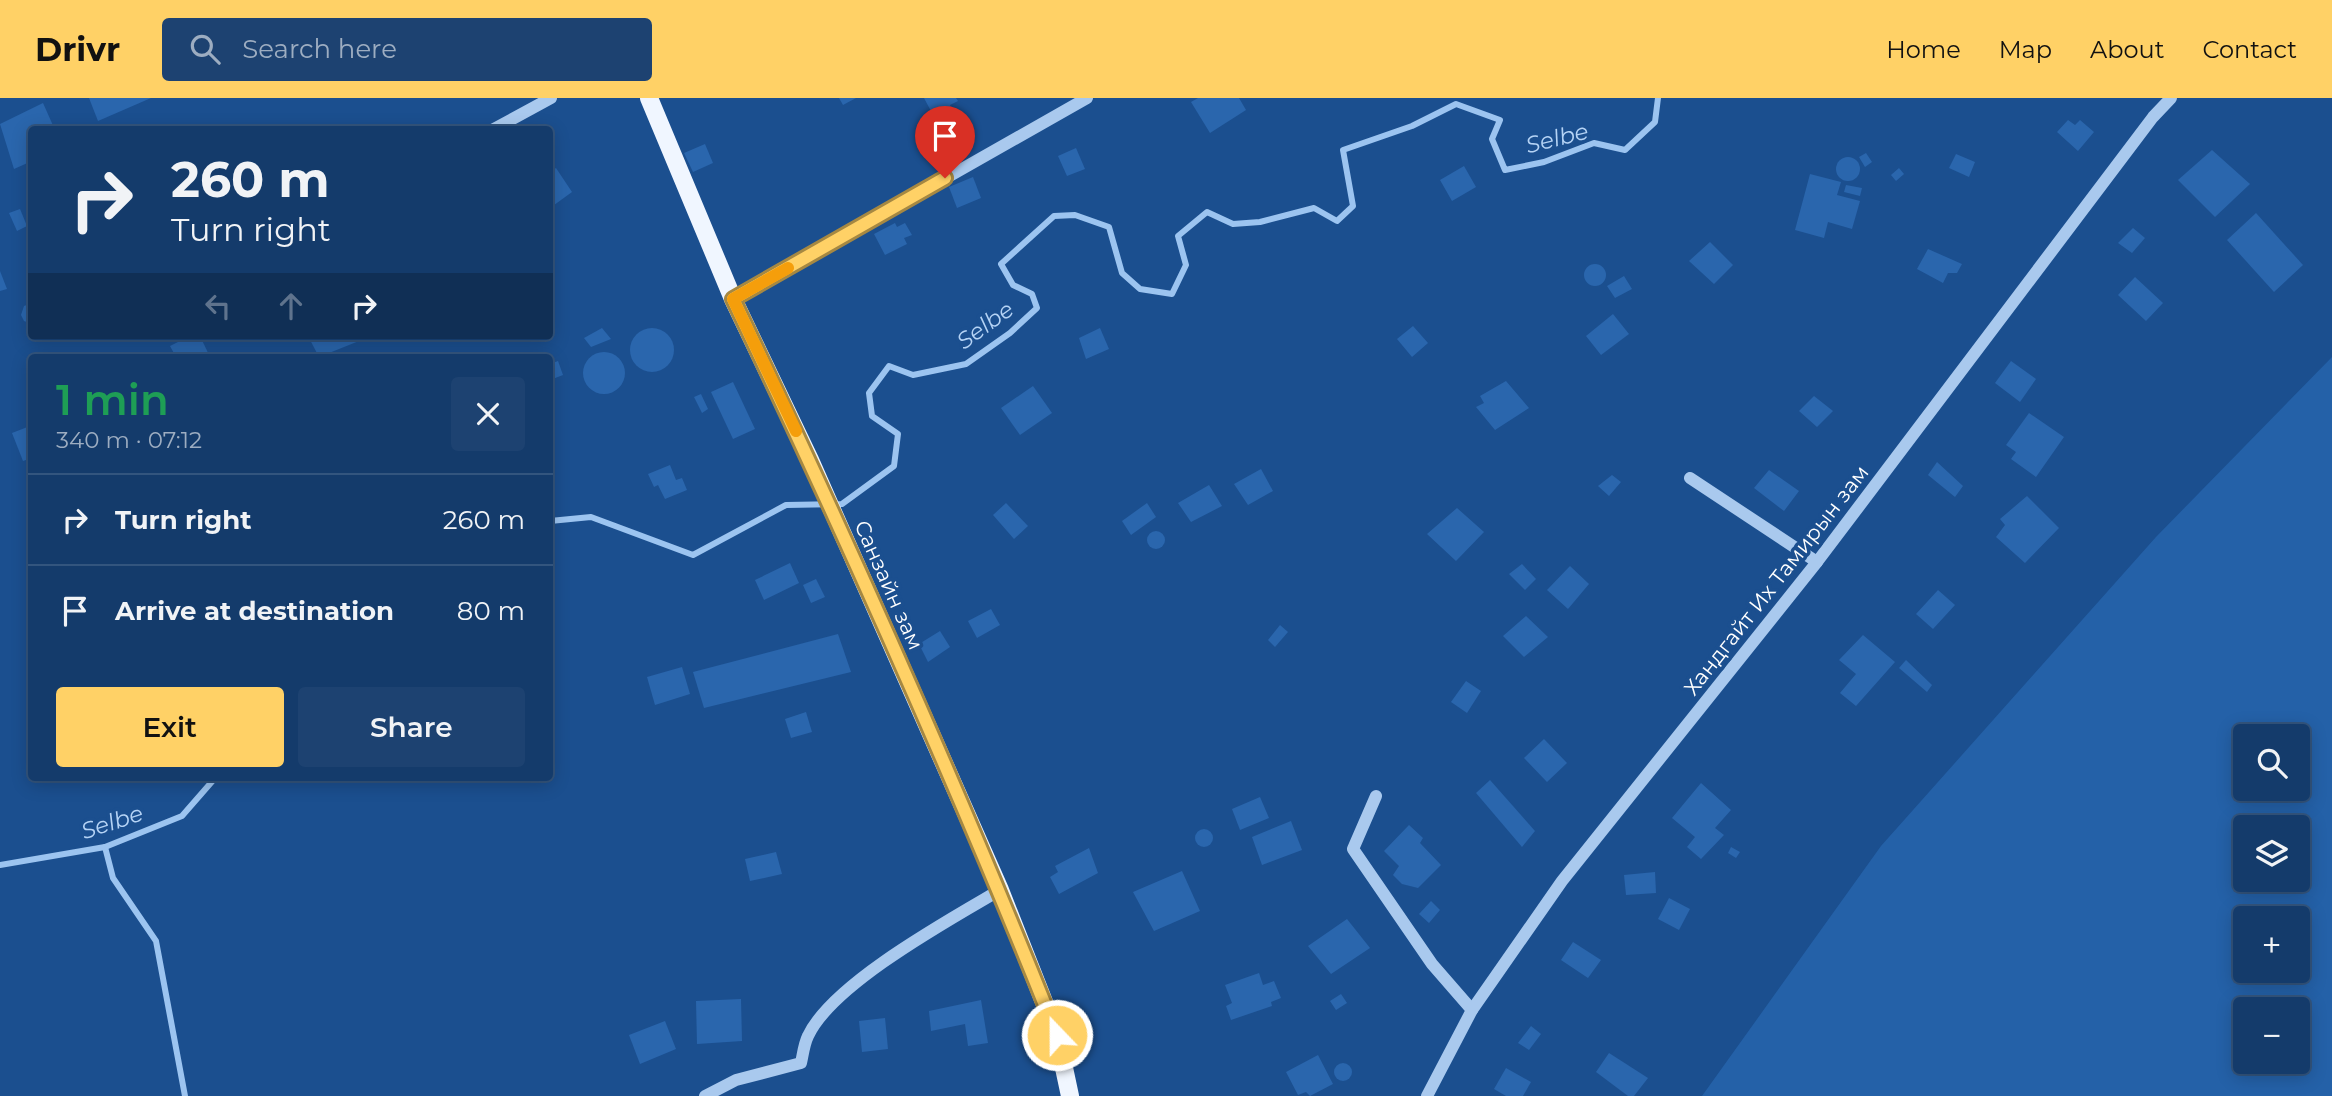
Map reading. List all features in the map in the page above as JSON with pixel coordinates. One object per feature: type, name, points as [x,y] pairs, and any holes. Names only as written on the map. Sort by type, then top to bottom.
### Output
[{"type":"main road","name":"Санзайн зам","points":[[649,98],[733,299],[810,460],[1000,890],[1057,1035],[1070,1096]]},
{"type":"street","points":[[499,126],[551,98]]},
{"type":"street","points":[[733,299],[1087,98]]},
{"type":"street","name":"Хандгайт Их Тамирын зам","points":[[1427,1096],[1472,1010],[1562,881],[1817,562],[2153,117],[2171,98]]},
{"type":"street","points":[[1690,478],[1817,562]]},
{"type":"street","points":[[1376,796],[1353,849],[1432,964],[1472,1010]]},
{"type":"street","points":[[705,1096],[737,1080],[801,1063],[808,1036],[832,1003],[912,943],[1000,890]]},
{"type":"shaded area","points":[[2332,357],[2332,1096],[1702,1096],[1881,846],[2156,537]]},
{"type":"building","points":[[89,98],[151,98],[98,121]]},
{"type":"building","points":[[839,98],[856,98],[843,105]]},
{"type":"building","points":[[924,98],[956,98],[958,101],[950,105],[952,110],[944,115],[941,109],[932,113]]},
{"type":"building","points":[[1198,98],[1239,98],[1246,110],[1210,133],[1191,102]]},
{"type":"building","points":[[43,103],[53,126],[28,126],[28,163],[14,169],[0,124]]},
{"type":"building","points":[[2068,120],[2075,125],[2080,120],[2094,132],[2078,151],[2057,132]]},
{"type":"building","points":[[705,144],[713,163],[693,172],[684,153]]},
{"type":"building","points":[[1076,148],[1085,169],[1067,176],[1058,156]]},
{"type":"building","points":[[2212,150],[2250,184],[2215,217],[2178,180]]},
{"type":"building","points":[[1866,153],[1872,162],[1865,167],[1859,157]]},
{"type":"building","points":[[1956,154],[1975,162],[1969,177],[1949,168]]},
{"type":"building","points":[[1848,157],[1856,161],[1860,169],[1856,177],[1848,181],[1840,177],[1836,169],[1840,161]]},
{"type":"building","points":[[1464,166],[1476,187],[1452,201],[1440,180]]},
{"type":"building","points":[[556,168],[572,192],[553,206],[553,170]]},
{"type":"building","points":[[1899,168],[1904,174],[1896,181],[1891,175]]},
{"type":"building","points":[[1810,174],[1841,182],[1837,195],[1860,201],[1852,229],[1828,222],[1824,238],[1795,230]]},
{"type":"building","points":[[973,177],[981,198],[957,208],[949,187]]},
{"type":"building","points":[[1846,185],[1862,188],[1860,196],[1844,192]]},
{"type":"building","points":[[20,209],[27,226],[17,231],[9,213]]},
{"type":"building","points":[[2256,213],[2303,265],[2274,292],[2227,240]]},
{"type":"building","points":[[895,223],[897,227],[905,223],[912,235],[904,238],[907,244],[885,255],[874,234]]},
{"type":"building","points":[[2133,228],[2145,238],[2132,253],[2118,243]]},
{"type":"building","points":[[1710,242],[1733,265],[1714,284],[1689,261]]},
{"type":"building","points":[[1928,249],[1962,264],[1957,273],[1948,273],[1943,283],[1917,269]]},
{"type":"building","points":[[1591,264],[1599,264],[1606,271],[1606,279],[1599,286],[1591,286],[1584,279],[1584,271]]},
{"type":"building","points":[[0,271],[7,289],[0,291]]},
{"type":"building","points":[[1624,276],[1632,289],[1615,298],[1607,286]]},
{"type":"building","points":[[2135,277],[2163,303],[2146,321],[2118,295]]},
{"type":"building","points":[[28,304],[28,322],[21,315],[24,306]]},
{"type":"building","points":[[1613,314],[1629,334],[1601,355],[1586,336]]},
{"type":"building","points":[[1413,326],[1428,343],[1412,357],[1397,339]]},
{"type":"building","points":[[602,328],[611,339],[591,347],[584,338]]},
{"type":"building","points":[[652,328],[661,329],[668,334],[673,341],[673,359],[668,366],[661,371],[652,372],[643,371],[636,366],[631,359],[630,350],[631,341],[636,334],[643,329]]},
{"type":"building","points":[[1100,328],[1109,349],[1086,359],[1079,338]]},
{"type":"building","points":[[182,340],[202,340],[209,354],[174,354],[170,346]]},
{"type":"building","points":[[310,340],[359,341],[326,354],[317,354]]},
{"type":"building","points":[[604,352],[619,358],[625,373],[619,388],[604,394],[589,388],[583,373],[589,358]]},
{"type":"building","points":[[558,361],[563,375],[553,379],[553,363]]},
{"type":"building","points":[[2011,361],[2036,379],[2020,402],[1995,383]]},
{"type":"building","points":[[1506,381],[1529,408],[1495,430],[1476,407],[1484,403],[1480,396]]},
{"type":"building","points":[[733,382],[755,429],[733,439],[711,392]]},
{"type":"building","points":[[1033,386],[1052,413],[1020,435],[1001,408]]},
{"type":"building","points":[[701,394],[708,409],[702,413],[694,397]]},
{"type":"building","points":[[1814,396],[1833,411],[1817,427],[1799,411]]},
{"type":"building","points":[[2029,413],[2064,437],[2036,477],[2011,459],[2016,452],[2006,445]]},
{"type":"building","points":[[28,427],[28,459],[23,461],[12,433]]},
{"type":"building","points":[[1937,462],[1963,486],[1955,497],[1928,475]]},
{"type":"building","points":[[670,465],[676,480],[682,478],[687,490],[665,499],[658,485],[654,487],[648,474]]},
{"type":"building","points":[[1261,469],[1273,491],[1248,505],[1234,484]]},
{"type":"building","points":[[1769,470],[1799,491],[1784,511],[1754,488]]},
{"type":"building","points":[[1612,475],[1621,482],[1609,496],[1598,486]]},
{"type":"building","points":[[1209,485],[1222,506],[1191,522],[1178,503]]},
{"type":"building","points":[[2027,496],[2059,528],[2025,563],[1996,537],[2005,525],[2000,519]]},
{"type":"building","points":[[1006,503],[1028,526],[1014,539],[993,515]]},
{"type":"building","points":[[1147,503],[1156,517],[1131,535],[1122,521]]},
{"type":"building","points":[[1457,508],[1484,532],[1456,561],[1427,534]]},
{"type":"building","points":[[1156,531],[1162,534],[1165,540],[1162,546],[1156,549],[1150,546],[1147,540],[1150,534]]},
{"type":"building","points":[[790,563],[799,583],[764,600],[755,580]]},
{"type":"building","points":[[1522,564],[1536,579],[1525,590],[1509,574]]},
{"type":"building","points":[[1570,566],[1589,584],[1568,609],[1547,590]]},
{"type":"building","points":[[816,579],[825,597],[811,603],[803,585]]},
{"type":"building","points":[[1938,590],[1955,605],[1933,629],[1916,614]]},
{"type":"building","points":[[991,609],[1000,625],[977,638],[968,621]]},
{"type":"building","points":[[1526,616],[1548,637],[1524,657],[1503,636]]},
{"type":"building","points":[[1280,625],[1288,632],[1275,647],[1268,640]]},
{"type":"building","points":[[940,631],[950,647],[928,662],[919,644]]},
{"type":"building","points":[[838,634],[851,672],[704,708],[693,672]]},
{"type":"building","points":[[1863,635],[1895,662],[1856,706],[1840,693],[1856,674],[1839,660]]},
{"type":"building","points":[[1906,660],[1932,685],[1927,692],[1899,668]]},
{"type":"building","points":[[682,667],[690,694],[655,705],[647,677]]},
{"type":"building","points":[[1466,681],[1481,691],[1467,713],[1451,702]]},
{"type":"building","points":[[806,712],[812,732],[791,738],[785,719]]},
{"type":"building","points":[[1544,739],[1567,763],[1547,782],[1524,758]]},
{"type":"building","points":[[1490,780],[1535,831],[1522,847],[1476,793]]},
{"type":"building","points":[[1701,783],[1731,810],[1715,828],[1724,835],[1701,859],[1687,847],[1695,837],[1672,818]]},
{"type":"building","points":[[1260,797],[1269,818],[1240,830],[1232,809]]},
{"type":"building","points":[[1291,821],[1302,850],[1262,865],[1252,837]]},
{"type":"building","points":[[1409,825],[1423,838],[1420,843],[1441,865],[1418,888],[1402,884],[1393,875],[1399,866],[1384,851]]},
{"type":"building","points":[[1204,829],[1212,834],[1213,838],[1208,846],[1204,847],[1196,842],[1195,838],[1200,830]]},
{"type":"building","points":[[1731,847],[1740,852],[1736,858],[1728,853]]},
{"type":"building","points":[[1089,848],[1098,873],[1059,894],[1050,877],[1058,872],[1055,866]]},
{"type":"building","points":[[776,852],[782,874],[750,881],[745,859]]},
{"type":"building","points":[[1182,871],[1200,911],[1154,931],[1133,892]]},
{"type":"building","points":[[1655,872],[1656,893],[1626,895],[1624,875]]},
{"type":"building","points":[[1669,898],[1690,909],[1679,930],[1658,919]]},
{"type":"building","points":[[1431,901],[1440,910],[1429,923],[1419,914]]},
{"type":"building","points":[[1347,919],[1370,948],[1331,974],[1308,946]]},
{"type":"building","points":[[1573,942],[1601,960],[1588,978],[1561,960]]},
{"type":"building","points":[[1259,973],[1263,985],[1274,981],[1281,998],[1271,1002],[1272,1006],[1231,1020],[1226,1006],[1232,1003],[1225,985]]},
{"type":"building","points":[[1341,994],[1347,1003],[1336,1010],[1330,1001]]},
{"type":"building","points":[[741,999],[742,1041],[697,1044],[696,1001]]},
{"type":"building","points":[[981,1000],[988,1043],[968,1046],[965,1024],[931,1031],[929,1011]]},
{"type":"building","points":[[885,1018],[888,1049],[862,1052],[859,1021]]},
{"type":"building","points":[[665,1021],[676,1049],[640,1064],[629,1035]]},
{"type":"building","points":[[1531,1026],[1541,1034],[1529,1050],[1518,1043]]},
{"type":"building","points":[[1609,1053],[1648,1078],[1634,1096],[1628,1096],[1596,1072]]},
{"type":"building","points":[[1318,1055],[1333,1084],[1310,1096],[1306,1092],[1298,1095],[1286,1072]]},
{"type":"building","points":[[1343,1063],[1349,1066],[1352,1072],[1349,1078],[1343,1081],[1337,1078],[1334,1072],[1337,1066]]},
{"type":"building","points":[[1506,1068],[1531,1082],[1523,1096],[1506,1096],[1494,1089]]},
{"type":"waterway","name":"Selbe","points":[[553,521],[591,517],[693,555],[786,505],[842,504],[894,466],[898,434],[872,416],[869,393],[889,366],[913,375],[966,364],[1010,333],[1037,308],[1032,294],[1013,285],[1001,264],[1054,216],[1075,215],[1109,227],[1122,273],[1140,289],[1172,294],[1186,265],[1178,236],[1207,212],[1233,224],[1260,222],[1314,208],[1337,221],[1353,206],[1343,150],[1412,126],[1456,104],[1500,120],[1492,139],[1505,170],[1544,162],[1594,143],[1625,150],[1655,122],[1658,98]]},
{"type":"waterway","name":"Selbe","points":[[0,865],[105,847],[182,816],[213,781]]},
{"type":"waterway","points":[[105,847],[113,878],[156,941],[185,1096]]},
{"type":"slow traffic","points":[[788,268],[733,299],[796,431]]},
{"type":"route","points":[[945,178],[733,299],[810,460],[1000,890],[1057,1035]]}]
